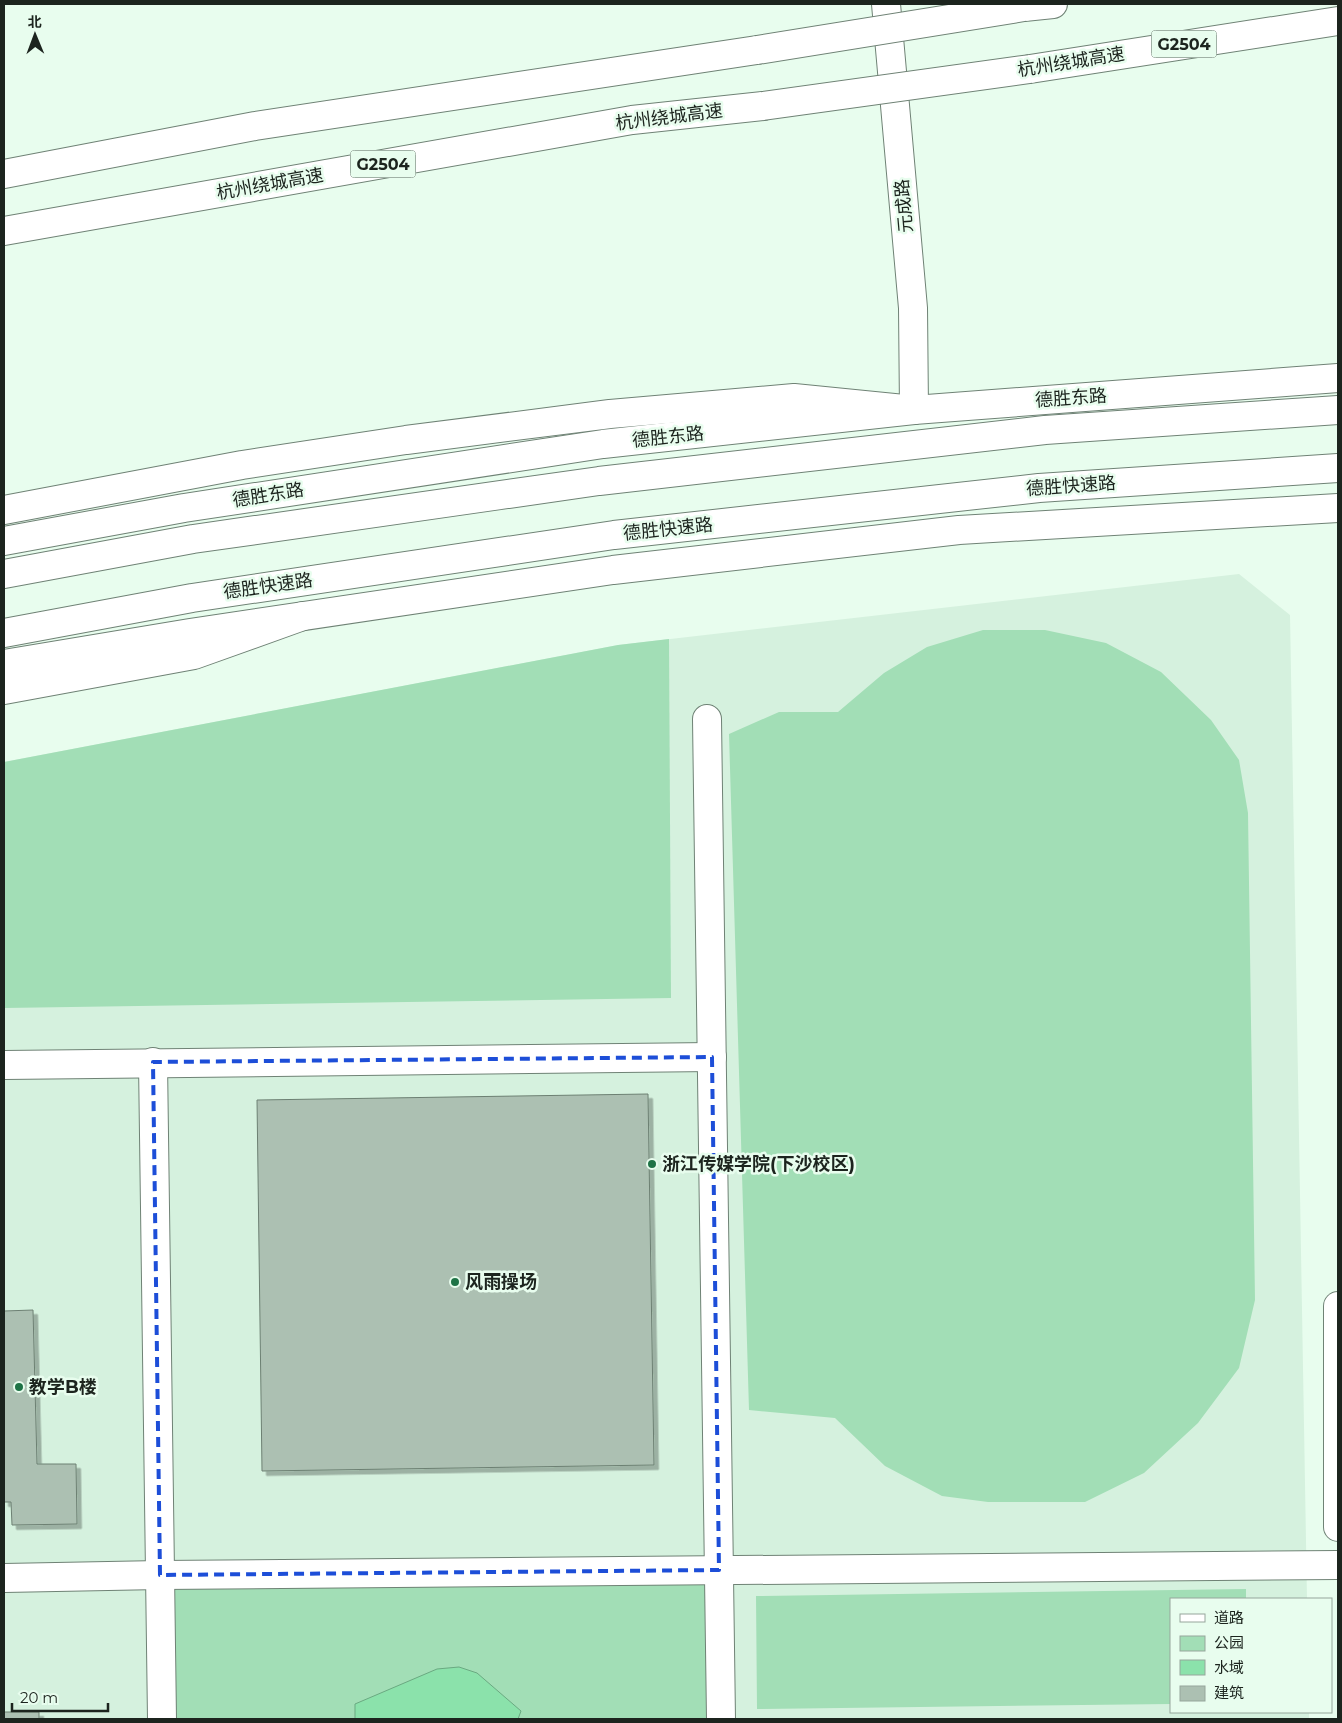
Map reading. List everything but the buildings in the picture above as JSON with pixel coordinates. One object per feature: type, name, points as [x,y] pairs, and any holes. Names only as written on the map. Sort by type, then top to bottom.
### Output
[{"type":"main road","name":"元成路","points":[[886,4],[913,308],[914,410]]},
{"type":"main road","points":[[4,174],[255,126],[1053,4]]},
{"type":"main road","name":"杭州绕城高速","points":[[4,231],[632,120],[763,106],[1030,69],[1338,21]]},
{"type":"main road","name":"德胜东路","points":[[4,541],[184,508],[603,444],[914,410],[1338,378]]},
{"type":"main road","points":[[4,510],[242,465],[406,440],[610,414],[794,398],[914,410]]},
{"type":"main road","points":[[4,574],[193,539],[599,481],[1046,430],[1338,410]]},
{"type":"main road","name":"德胜快速路","points":[[4,632],[192,598],[614,535],[1039,488],[1338,468]]},
{"type":"main road","points":[[4,664],[190,633],[613,570],[959,530],[1338,508]]},
{"type":"main road","points":[[4,690],[194,655],[303,616]]},
{"type":"main road","points":[[707,719],[721,1719]]},
{"type":"main road","points":[[4,1065],[712,1057]]},
{"type":"main road","points":[[153,1062],[162,1719]]},
{"type":"main road","points":[[1338,1306],[1338,1527]]},
{"type":"main road","points":[[4,1578],[1338,1565]]},
{"type":"highlighted area","points":[[712,1057],[719,1570],[160,1575],[153,1062]]},
{"type":"shaded area","name":"浙江传媒学院(下沙校区)","points":[[1239,574],[1290,615],[1307,1598],[1170,1598],[1170,1713],[1309,1713],[1309,1719],[4,1719],[4,762],[618,645]]},
{"type":"green space","points":[[983,630],[1045,630],[1106,643],[1161,672],[1211,720],[1239,760],[1248,813],[1255,1300],[1239,1368],[1198,1423],[1144,1473],[1085,1502],[988,1502],[942,1496],[885,1466],[835,1418],[749,1410],[729,734],[779,712],[838,712],[884,673],[927,647]]},
{"type":"green space","points":[[669,639],[671,998],[4,1008],[4,762],[618,645]]},
{"type":"green space","points":[[719,1570],[721,1719],[162,1719],[160,1575]]},
{"type":"green space","points":[[1246,1589],[1246,1598],[1170,1598],[1170,1704],[757,1709],[756,1596]]},
{"type":"water","points":[[459,1667],[477,1673],[521,1711],[518,1719],[355,1719],[355,1704],[437,1669]]},
{"type":"place","name":"浙江传媒学院(下沙校区)","points":[[652,1164]]},
{"type":"place","name":"风雨操场","points":[[455,1282]]},
{"type":"place","name":"教学B楼","points":[[19,1387]]}]
